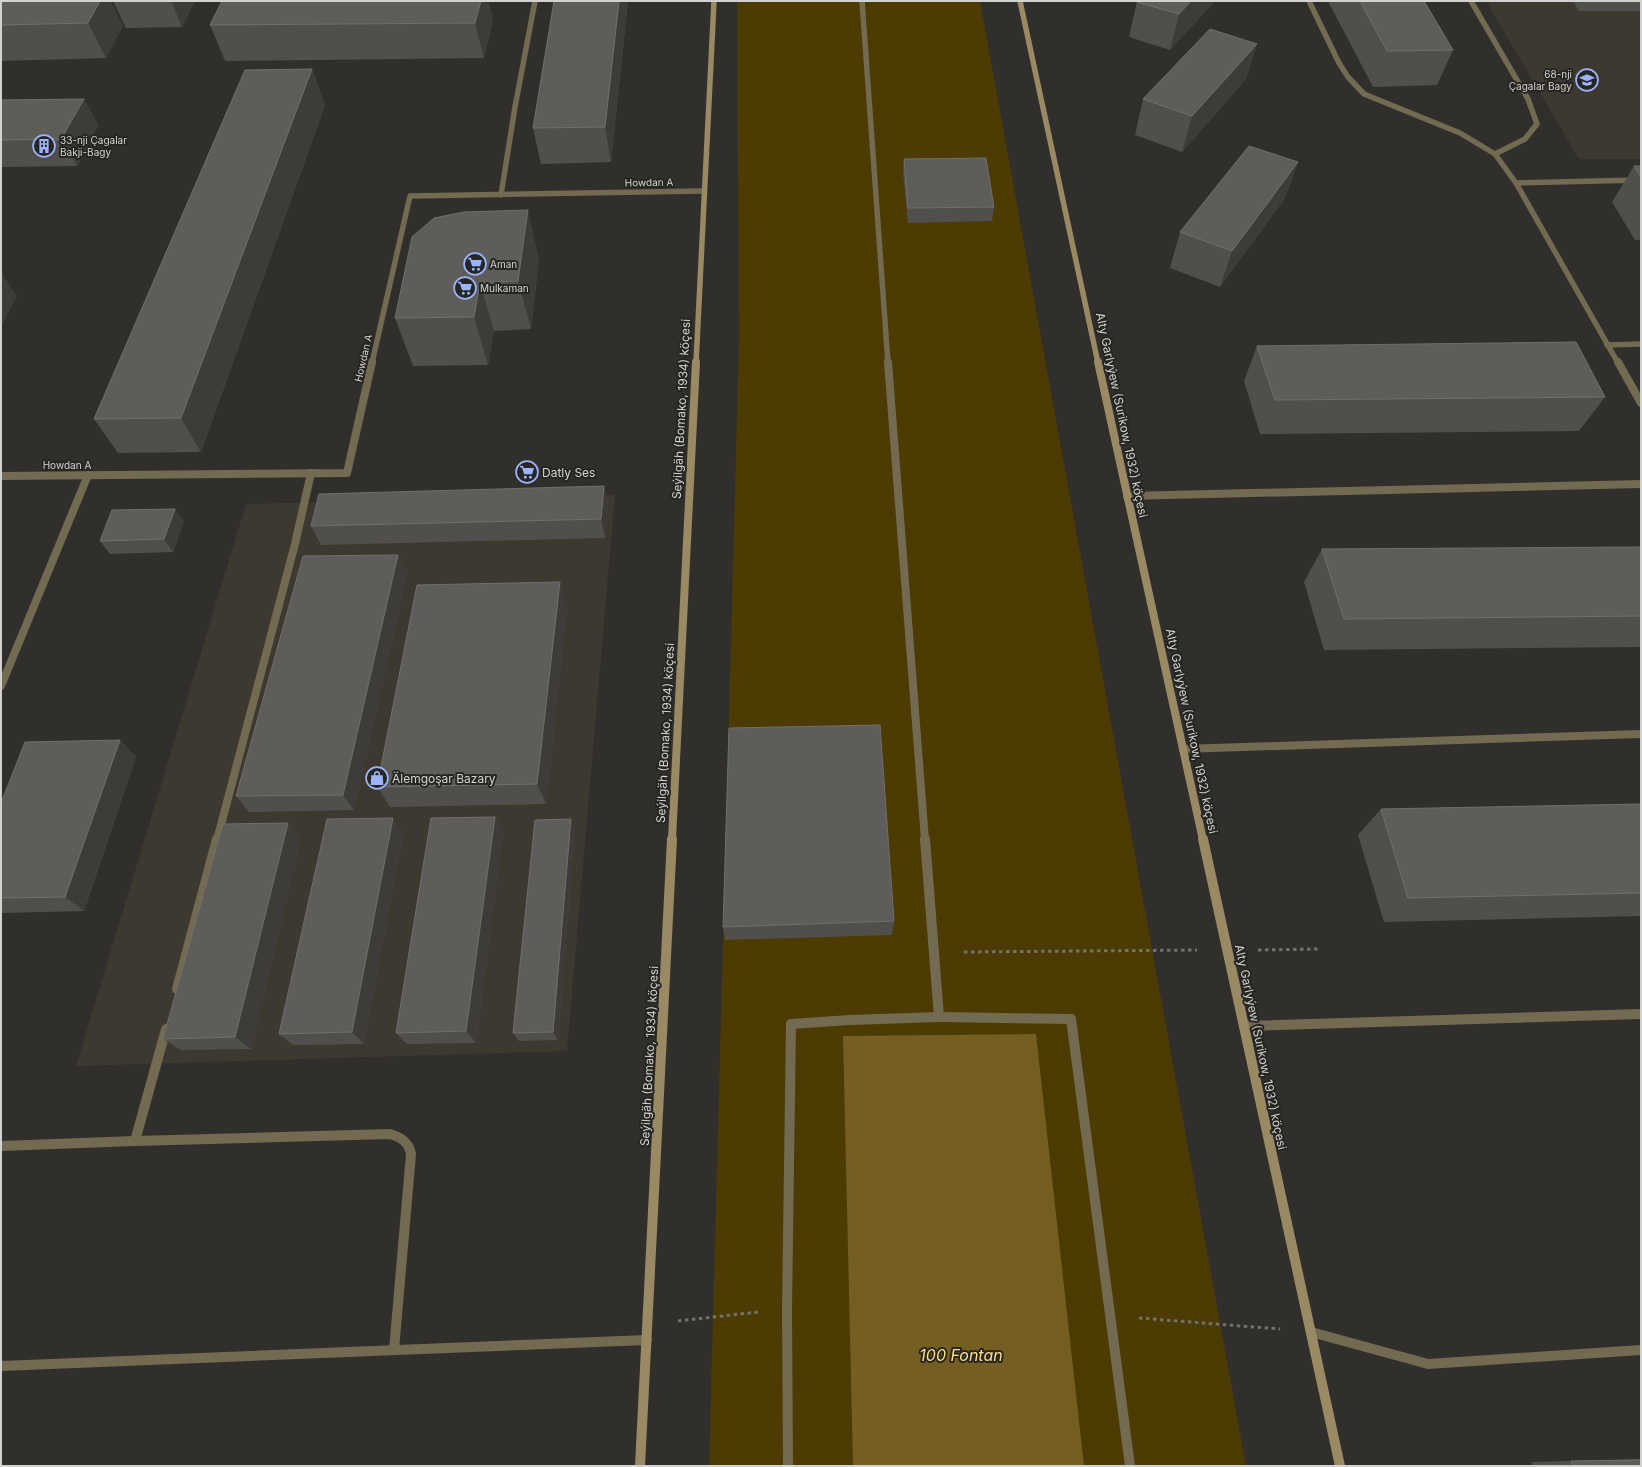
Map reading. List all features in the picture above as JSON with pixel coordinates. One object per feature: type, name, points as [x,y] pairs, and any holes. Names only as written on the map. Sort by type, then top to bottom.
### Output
[{"type":"street","points":[[501,195],[514,107],[535,1]]},
{"type":"street","name":"Seýilgäh (Bomako, 1934) köçesi","points":[[640,1466],[703,191],[714,1]]},
{"type":"street","points":[[862,1],[891,414],[939,1017]]},
{"type":"street","name":"Alty Garlyýew (Surikow, 1932) köçesi","points":[[1020,1],[1340,1466]]},
{"type":"street","points":[[1310,1],[1339,63],[1348,77],[1364,94],[1460,133],[1495,154],[1516,183],[1641,403]]},
{"type":"street","points":[[1471,1],[1528,99],[1537,124],[1525,139],[1495,154]]},
{"type":"street","points":[[1516,183],[1641,180]]},
{"type":"street","name":"Howdan A","points":[[1,476],[347,473],[410,196],[703,191]]},
{"type":"street","points":[[1607,345],[1641,344]]},
{"type":"street","points":[[174,1002],[291,559],[311,473]]},
{"type":"street","points":[[1,686],[88,475]]},
{"type":"street","points":[[1127,496],[1641,484]]},
{"type":"street","points":[[1183,748],[1641,734]]},
{"type":"street","points":[[1244,1026],[1641,1014]]},
{"type":"street","points":[[135,1140],[170,1017]]},
{"type":"street","points":[[788,1466],[787,1309],[791,1024],[850,1020],[939,1017],[1071,1019],[1130,1466]]},
{"type":"street","points":[[1,1146],[135,1140],[390,1134],[401,1137],[409,1144],[411,1154],[394,1350]]},
{"type":"street","points":[[1310,1332],[1428,1364],[1641,1350]]},
{"type":"street","points":[[1,1366],[647,1340]]},
{"type":"path","points":[[934,952],[1318,949]]},
{"type":"path","points":[[647,1324],[787,1309]]},
{"type":"path","points":[[1111,1316],[1310,1332]]},
{"type":"shaded area","points":[[737,1],[980,1],[1246,1466],[709,1466],[739,339]]},
{"type":"shaded area","name":"68-nji Çagalar Bagy","points":[[1486,1],[1641,1],[1641,159],[1579,159]]},
{"type":"shaded area","name":"Älemgoşar Bazary","points":[[615,495],[567,1051],[76,1066],[246,504]]},
{"type":"water","name":"100 Fontan","points":[[1036,1034],[1084,1466],[853,1466],[843,1036]]},
{"type":"building","points":[[1,1],[100,1],[88,23],[1,25]]},
{"type":"building","points":[[222,1],[481,1],[475,23],[210,25]]},
{"type":"building","points":[[554,1],[619,1],[605,127],[533,128]]},
{"type":"building","points":[[1137,1],[1191,1],[1179,14]]},
{"type":"building","points":[[1360,1],[1424,1],[1453,50],[1387,51]]},
{"type":"building","points":[[1210,29],[1257,44],[1192,116],[1143,99]]},
{"type":"building","points":[[312,69],[181,418],[94,419],[245,70]]},
{"type":"building","points":[[84,99],[61,139],[1,140],[1,100]]},
{"type":"building","points":[[1249,146],[1298,162],[1232,251],[1180,232]]},
{"type":"building","points":[[986,158],[994,207],[908,208],[904,159]]},
{"type":"building","points":[[1634,166],[1641,166],[1641,177]]},
{"type":"building","points":[[528,210],[518,281],[480,283],[474,317],[395,318],[412,237],[434,218],[464,212]]},
{"type":"building","points":[[1576,342],[1605,397],[1275,400],[1257,346]]},
{"type":"building","points":[[604,486],[601,519],[311,526],[319,494]]},
{"type":"building","points":[[175,509],[164,539],[100,541],[112,510]]},
{"type":"building","points":[[1641,547],[1641,616],[1344,619],[1322,549]]},
{"type":"building","points":[[398,555],[343,795],[236,796],[303,556]]},
{"type":"building","points":[[560,582],[537,784],[377,787],[417,585]]},
{"type":"building","points":[[880,725],[894,921],[723,927],[729,728]]},
{"type":"building","points":[[120,740],[65,897],[1,898],[1,803],[25,742]]},
{"type":"building","points":[[1641,804],[1641,893],[1408,898],[1381,809]]},
{"type":"building","points":[[495,817],[466,1031],[396,1033],[431,818]]},
{"type":"building","points":[[393,818],[352,1032],[279,1034],[327,819]]},
{"type":"building","points":[[571,819],[553,1032],[513,1033],[535,820]]},
{"type":"building","points":[[288,823],[235,1037],[163,1039],[223,824]]},
{"type":"building","points":[[1641,1460],[1641,1466],[1573,1466],[1571,1461]]},
{"type":"place","name":"68-nji Çagalar Bagy","points":[[1587,80]]},
{"type":"place","name":"33-nji Çagalar Bakji-Bagy","points":[[44,146]]},
{"type":"place","name":"Aman","points":[[475,264]]},
{"type":"place","name":"Mulkaman","points":[[465,288]]},
{"type":"place","name":"Datly Ses","points":[[527,472]]},
{"type":"place","name":"Älemgoşar Bazary","points":[[377,778]]}]
